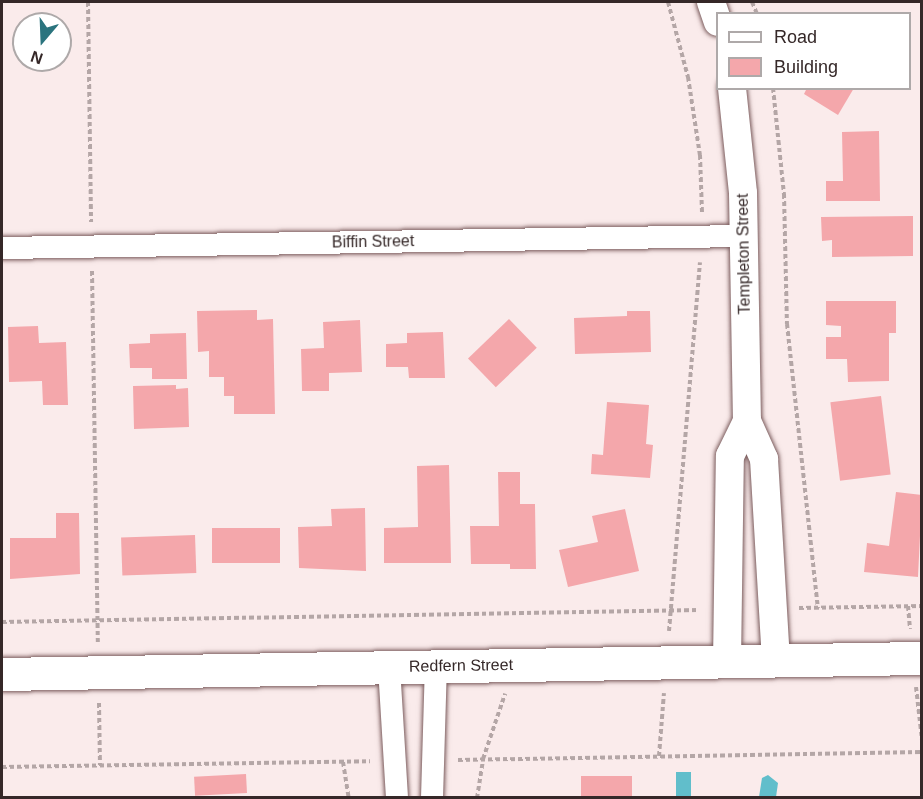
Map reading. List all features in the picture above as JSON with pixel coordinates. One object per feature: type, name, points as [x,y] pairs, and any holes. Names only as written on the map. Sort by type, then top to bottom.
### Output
[{"type":"main road","name":"Redfern Street","points":[[2,674],[921,658]]},
{"type":"street","points":[[711,2],[716,19]]},
{"type":"street","name":"Templeton Street","points":[[732,90],[737,113],[744,236],[747,421],[764,459],[776,661]]},
{"type":"street","name":"Biffin Street","points":[[2,248],[744,236]]},
{"type":"street","name":"Templeton Street","points":[[727,662],[730,456],[747,421]]},
{"type":"street","points":[[432,798],[436,666]]},
{"type":"street","points":[[389,668],[397,798]]},
{"type":"path","points":[[88,2],[97,620]]},
{"type":"path","points":[[668,2],[688,77],[700,155],[703,237],[671,610]]},
{"type":"path","points":[[773,90],[783,194],[787,324],[818,608]]},
{"type":"path","points":[[773,609],[921,606]]},
{"type":"path","points":[[2,622],[727,609]]},
{"type":"path","points":[[477,798],[483,759],[505,694]]},
{"type":"path","points":[[343,762],[349,798]]},
{"type":"water","points":[[676,772],[691,772],[691,797],[676,797]]},
{"type":"water","points":[[768,775],[778,783],[776,797],[759,797],[762,778]]},
{"type":"building","points":[[806,90],[853,90],[838,115],[804,94]]},
{"type":"building","points":[[879,131],[880,201],[826,201],[826,181],[843,181],[842,132]]},
{"type":"building","points":[[913,216],[913,256],[832,257],[832,240],[822,241],[821,217]]},
{"type":"building","points":[[826,301],[896,301],[896,333],[889,333],[889,381],[848,382],[847,359],[826,359],[826,337],[841,337],[841,326],[826,325]]},
{"type":"building","points":[[257,310],[257,320],[273,319],[275,414],[234,414],[234,396],[224,396],[224,377],[209,377],[209,351],[198,352],[197,311]]},
{"type":"building","points":[[627,311],[650,311],[651,352],[575,354],[574,318],[627,316]]},
{"type":"building","points":[[509,319],[537,348],[496,387],[468,359]]},
{"type":"building","points":[[360,320],[362,372],[329,373],[329,391],[302,391],[301,349],[324,348],[323,322]]},
{"type":"building","points":[[38,326],[39,343],[66,342],[68,405],[43,405],[42,381],[9,382],[8,327]]},
{"type":"building","points":[[443,332],[445,378],[409,378],[408,367],[386,367],[386,344],[407,343],[407,333]]},
{"type":"building","points":[[186,333],[187,379],[152,379],[152,368],[130,368],[129,344],[150,343],[150,334]]},
{"type":"building","points":[[176,385],[176,389],[188,388],[189,427],[134,429],[133,386]]},
{"type":"building","points":[[881,396],[891,474],[840,481],[830,402]]},
{"type":"building","points":[[607,402],[649,405],[646,444],[653,445],[650,478],[591,474],[592,454],[603,455]]},
{"type":"building","points":[[449,465],[451,563],[384,563],[384,528],[418,527],[417,466]]},
{"type":"building","points":[[498,472],[520,472],[520,504],[535,504],[536,569],[510,569],[510,564],[471,564],[470,526],[499,526]]},
{"type":"building","points":[[896,492],[922,495],[918,577],[864,572],[867,543],[889,546]]},
{"type":"building","points":[[365,508],[366,571],[299,568],[298,527],[332,526],[331,509]]},
{"type":"building","points":[[625,509],[639,571],[568,587],[559,550],[598,542],[592,516]]},
{"type":"building","points":[[56,513],[79,513],[80,574],[10,579],[10,538],[56,538]]},
{"type":"building","points":[[212,528],[280,528],[280,563],[212,563]]},
{"type":"building","points":[[195,535],[196,573],[122,576],[121,538]]},
{"type":"building","points":[[246,774],[247,793],[195,796],[194,777]]},
{"type":"building","points":[[581,776],[632,776],[632,798],[581,798]]}]
